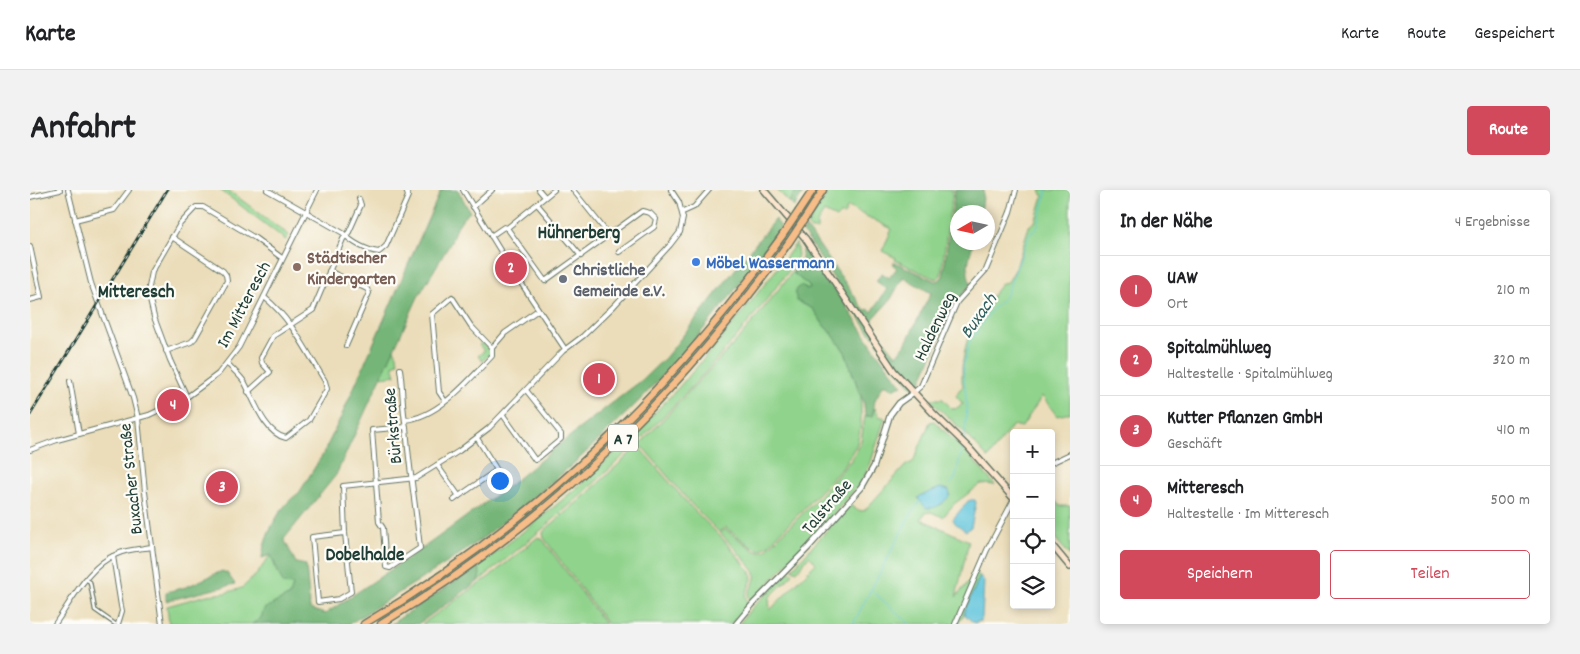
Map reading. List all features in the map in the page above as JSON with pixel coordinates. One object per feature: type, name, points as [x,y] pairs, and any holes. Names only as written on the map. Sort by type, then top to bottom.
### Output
[{"type":"highway","name":"A 7","points":[[364,624],[436,579],[473,553],[542,498],[606,442],[702,339],[755,273],[813,190]]},
{"type":"highway","name":"A 7","points":[[381,624],[424,598],[520,529],[588,471],[658,403],[736,313],[789,242],[823,190]]},
{"type":"main road","points":[[764,190],[805,238],[882,355],[913,393],[969,448],[1009,493]]},
{"type":"main road","points":[[1055,549],[1070,567]]},
{"type":"street","points":[[30,197],[60,190]]},
{"type":"street","name":"Buxacher Straße","points":[[68,190],[94,293],[133,398],[138,418],[144,492],[162,624]]},
{"type":"street","points":[[75,220],[114,210],[129,190]]},
{"type":"street","points":[[267,190],[343,232],[346,236],[373,252],[379,252],[386,246],[408,196],[406,190]]},
{"type":"street","points":[[276,196],[279,190]]},
{"type":"street","name":"Im Mitteresch","points":[[30,450],[38,446],[138,418],[173,405],[188,397],[213,377],[239,347],[316,190]]},
{"type":"street","points":[[463,190],[538,310],[565,349]]},
{"type":"street","points":[[473,207],[492,190]]},
{"type":"street","points":[[539,190],[545,197]]},
{"type":"street","points":[[491,236],[504,226],[507,228],[554,190]]},
{"type":"street","points":[[573,190],[609,235]]},
{"type":"street","points":[[345,534],[312,537],[318,602],[339,599],[351,592],[342,489],[345,485],[411,479],[437,465],[477,438],[503,415],[565,349],[583,336],[614,306],[670,246],[682,227],[680,202],[671,190]]},
{"type":"street","points":[[682,212],[694,206],[709,190]]},
{"type":"street","name":"Haldenweg","points":[[913,393],[921,386],[957,302],[986,270],[1010,212],[1016,190]]},
{"type":"street","points":[[248,392],[270,372],[262,363],[261,358],[273,336],[313,310],[328,271],[361,205],[358,199]]},
{"type":"street","points":[[537,204],[581,256]]},
{"type":"street","points":[[188,397],[166,351],[154,318],[148,292],[152,272],[180,224],[196,207],[203,207],[255,238],[282,258]]},
{"type":"street","points":[[507,228],[545,281],[642,211],[650,213],[656,220],[654,227],[619,252]]},
{"type":"street","points":[[166,351],[191,342],[196,338],[227,281],[223,271],[172,238]]},
{"type":"street","points":[[30,246],[41,297],[30,300]]},
{"type":"street","points":[[513,271],[529,261]]},
{"type":"street","points":[[328,271],[367,289],[369,294],[346,346]]},
{"type":"street","points":[[226,363],[245,382],[248,392],[272,431],[280,437],[286,438],[309,420],[320,403],[327,389],[325,381],[290,324],[274,305],[264,297]]},
{"type":"street","points":[[445,401],[439,392],[432,314],[452,297],[471,326],[492,348]]},
{"type":"street","points":[[405,420],[413,420],[428,414],[457,392],[492,356],[492,348],[506,333],[538,310]]},
{"type":"street","name":"Bürkstraße","points":[[376,482],[379,522],[383,528],[386,567],[390,568],[420,548],[400,369]]},
{"type":"street","points":[[70,381],[79,434]]},
{"type":"street","points":[[503,415],[535,460],[561,439],[561,434],[526,390]]},
{"type":"street","name":"Talstraße","points":[[736,624],[808,548],[862,487],[874,466],[890,415],[899,403],[913,393]]},
{"type":"street","points":[[376,482],[372,430],[406,427]]},
{"type":"street","points":[[454,500],[497,470],[477,438]]},
{"type":"street","points":[[1055,461],[1070,454]]},
{"type":"street","points":[[437,465],[459,496]]},
{"type":"street","points":[[955,624],[987,550],[1010,507]]},
{"type":"street","points":[[56,624],[86,580],[98,566],[124,551],[152,547]]},
{"type":"street","points":[[86,580],[90,582],[95,610],[116,624],[122,611],[113,556]]},
{"type":"green space","points":[[220,190],[228,190],[289,235],[286,240]]},
{"type":"green space","points":[[441,190],[458,190],[470,212],[463,218],[455,230],[451,242],[418,297],[336,475],[284,539],[296,563],[306,565],[310,609],[325,614],[423,548],[511,484],[642,380],[666,357],[775,219],[781,227],[729,298],[642,398],[580,458],[483,538],[450,561],[349,624],[252,624],[261,618],[264,609],[290,595],[293,585],[283,584],[271,555],[262,558],[266,540],[279,513],[299,493],[323,454]]},
{"type":"green space","points":[[777,190],[797,190],[789,202]]},
{"type":"green space","points":[[797,190],[805,190],[794,207],[789,202]]},
{"type":"green space","points":[[830,190],[953,190],[941,275],[937,279],[895,260],[896,258],[882,251],[892,229],[848,207],[844,215],[839,215],[836,218],[824,212],[817,223],[817,230],[811,230],[807,226]]},
{"type":"green space","points":[[955,190],[984,190],[982,205],[953,205]]},
{"type":"green space","points":[[1040,190],[1070,190],[1070,413],[1057,416],[1042,396],[1022,427],[1013,425],[988,458],[931,401],[932,399],[943,399],[951,408],[955,409],[963,404],[956,396],[963,386],[962,367],[970,330],[976,319],[991,303],[992,296],[1002,283],[1008,282],[1016,268],[1029,226],[1035,222],[1043,196]]},
{"type":"green space","points":[[950,226],[950,250],[971,250],[968,269],[971,284],[954,305],[920,384],[913,388],[891,363],[877,342],[883,339],[896,355],[905,345],[931,293],[903,277],[891,299],[873,319],[878,335],[874,337],[803,232],[806,228],[865,311],[868,309],[872,312],[887,289],[876,281],[882,273],[889,278],[897,268],[893,265],[894,262],[935,281],[938,281],[943,276]]},
{"type":"green space","points":[[796,243],[798,255],[795,263],[738,335],[678,402],[580,496],[476,583],[479,579],[479,569],[477,567],[581,484],[670,397],[731,327]]},
{"type":"green space","points":[[802,250],[808,251],[813,255],[875,350],[902,385],[892,389],[887,385],[883,385],[875,400],[872,416],[865,416],[864,404],[845,352],[813,309],[797,301],[795,294],[797,289],[802,285],[806,289],[810,288],[793,273],[802,259]]},
{"type":"green space","points":[[794,270],[793,273],[810,289],[806,289],[801,303],[813,309],[845,352],[861,397],[861,425],[857,444],[843,467],[769,545],[760,550],[752,547],[725,527],[719,532],[693,506],[640,444],[742,335]]},
{"type":"green space","points":[[482,342],[491,353],[482,361],[478,356],[484,351],[479,345]]},
{"type":"green space","points":[[394,349],[398,363],[393,365],[396,375],[381,377]]},
{"type":"green space","points":[[875,408],[879,416],[885,418],[870,465],[861,482],[819,531],[751,601],[748,596],[755,579],[755,573],[720,533],[725,529],[754,550],[759,552],[766,550],[814,502],[851,460],[861,441],[865,416],[872,416]]},
{"type":"green space","points":[[934,421],[968,454],[995,485],[981,484],[954,504],[943,517],[931,512],[925,513],[921,519],[969,541],[956,597],[976,573],[980,576],[958,624],[739,624],[750,610],[790,571],[793,574],[769,598],[770,610],[816,563],[809,556],[797,571],[792,569],[850,505],[857,510],[864,511],[906,465],[913,462],[930,422]]},
{"type":"green space","points":[[638,446],[751,572],[752,579],[745,596],[748,603],[731,624],[607,624],[544,538],[543,533],[545,530]]},
{"type":"green space","points":[[1055,500],[1060,506],[1070,506],[1070,556],[1055,538]]},
{"type":"green space","points":[[538,537],[543,540],[605,624],[422,624],[489,577]]},
{"type":"green space","points":[[271,554],[277,573],[294,584],[290,595],[264,609],[261,619],[252,624],[169,624],[167,606],[242,588],[257,574]]},
{"type":"green space","points":[[477,567],[480,570],[480,575],[476,583],[418,624],[391,624]]},
{"type":"green space","points":[[222,571],[227,573],[235,584],[166,601],[166,592],[186,587]]},
{"type":"water","points":[[940,488],[949,490],[950,495],[940,505],[934,508],[926,508],[918,498]]},
{"type":"water","points":[[971,500],[975,500],[976,503],[971,527],[966,531],[955,523],[953,519]]},
{"type":"water","points":[[980,576],[984,581],[982,617],[981,621],[974,623],[964,612]]},
{"type":"waterway","name":"Buxach","points":[[964,441],[967,407],[963,367],[969,343],[990,312],[1006,295],[1029,235],[1037,228],[1047,190]]},
{"type":"waterway","name":"Buxach","points":[[945,489],[955,479],[963,445]]},
{"type":"waterway","name":"Buxach","points":[[853,624],[909,517],[920,502]]},
{"type":"waterway","name":"Buxach","points":[[871,590],[910,624]]},
{"type":"railway","points":[[30,415],[167,190]]},
{"type":"place","name":"Möbel Wassermann","points":[[696,262]]},
{"type":"place","name":"Städtischer Kindergarten","points":[[297,267]]},
{"type":"place","name":"Spitalmühlweg","points":[[511,268]]},
{"type":"place","name":"Christliche Gemeinde e.V.","points":[[563,279]]},
{"type":"place","name":"UAW","points":[[599,379]]},
{"type":"place","name":"Mitteresch","points":[[173,405]]},
{"type":"place","name":"Kutter Pflanzen GmbH","points":[[222,487]]},
{"type":"district","name":"Hühnerberg","points":[[579,231]]},
{"type":"district","name":"Mitteresch","points":[[136,290]]},
{"type":"district","name":"Dobelhalde","points":[[365,553]]}]
